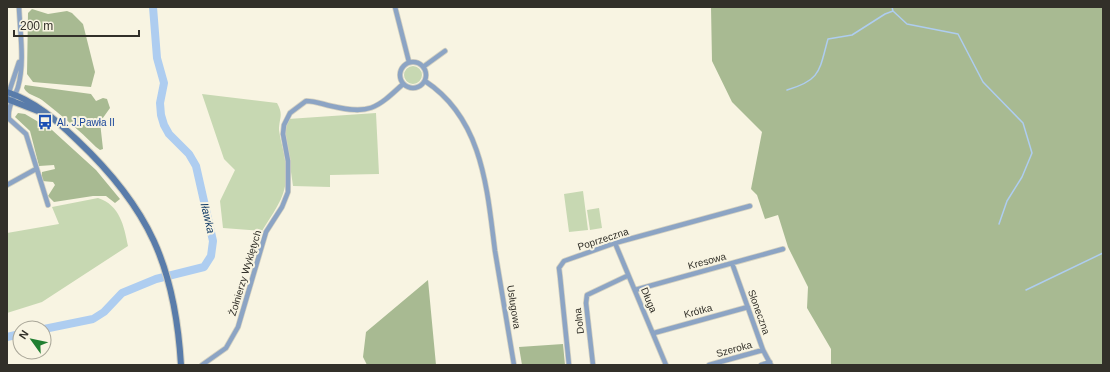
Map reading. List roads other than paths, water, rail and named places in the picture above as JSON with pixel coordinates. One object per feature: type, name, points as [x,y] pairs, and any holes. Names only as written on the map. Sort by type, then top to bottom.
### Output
[{"type":"main road","points":[[10,96],[37,106],[51,117],[107,169],[132,200],[148,228],[167,274],[177,324],[181,365]]},
{"type":"street","points":[[19,7],[21,70],[10,96],[8,118],[26,134],[36,170],[48,204]]},
{"type":"street","points":[[395,7],[409,62]]},
{"type":"street","points":[[423,67],[445,51]]},
{"type":"street","points":[[409,62],[420,63],[423,67],[426,74],[425,81],[421,85],[416,88],[409,88],[403,84],[400,79],[402,67],[409,62]]},
{"type":"street","name":"Usługowa","points":[[425,81],[442,94],[450,104],[464,123],[476,148],[486,180],[514,365]]},
{"type":"street","name":"Żołnierzy Wyklętych","points":[[202,365],[220,354],[234,335],[266,232],[282,207],[288,192],[288,161],[283,134],[286,117],[306,101],[356,110],[371,109],[384,102],[403,84]]},
{"type":"street","points":[[7,185],[36,170]]},
{"type":"street","name":"Poprzeczna","points":[[569,365],[560,268],[564,261],[615,243],[750,206]]},
{"type":"street","name":"Długa","points":[[615,243],[654,333],[666,365]]},
{"type":"street","name":"Kresowa","points":[[636,290],[783,249]]},
{"type":"street","name":"Słoneczna","points":[[732,263],[763,350],[770,364]]},
{"type":"street","name":"Dolna","points":[[594,365],[586,303],[587,295],[628,276]]},
{"type":"street","name":"Krótka","points":[[654,333],[748,307]]},
{"type":"street","name":"Szeroka","points":[[710,365],[763,350]]},
{"type":"street","points":[[761,365],[770,364]]},
{"type":"waterway","name":"Iławka","points":[[52,327],[93,319],[104,312],[122,293],[156,279],[204,267],[211,256],[213,241],[196,166],[189,154],[169,134],[161,115],[160,103],[164,83],[157,58],[153,7]]},
{"type":"waterway","points":[[787,90],[813,78],[820,67],[828,39],[852,35],[885,14],[893,11],[892,7]]},
{"type":"waterway","points":[[893,11],[907,24],[958,34],[983,82],[1023,123],[1032,153],[1022,177],[1007,201],[999,224]]},
{"type":"waterway","points":[[1026,290],[1103,253]]},
{"type":"waterway","name":"Iławka","points":[[7,337],[12,336]]},
{"type":"place","name":"Al. J.Pawła II","points":[[45,122]]}]
